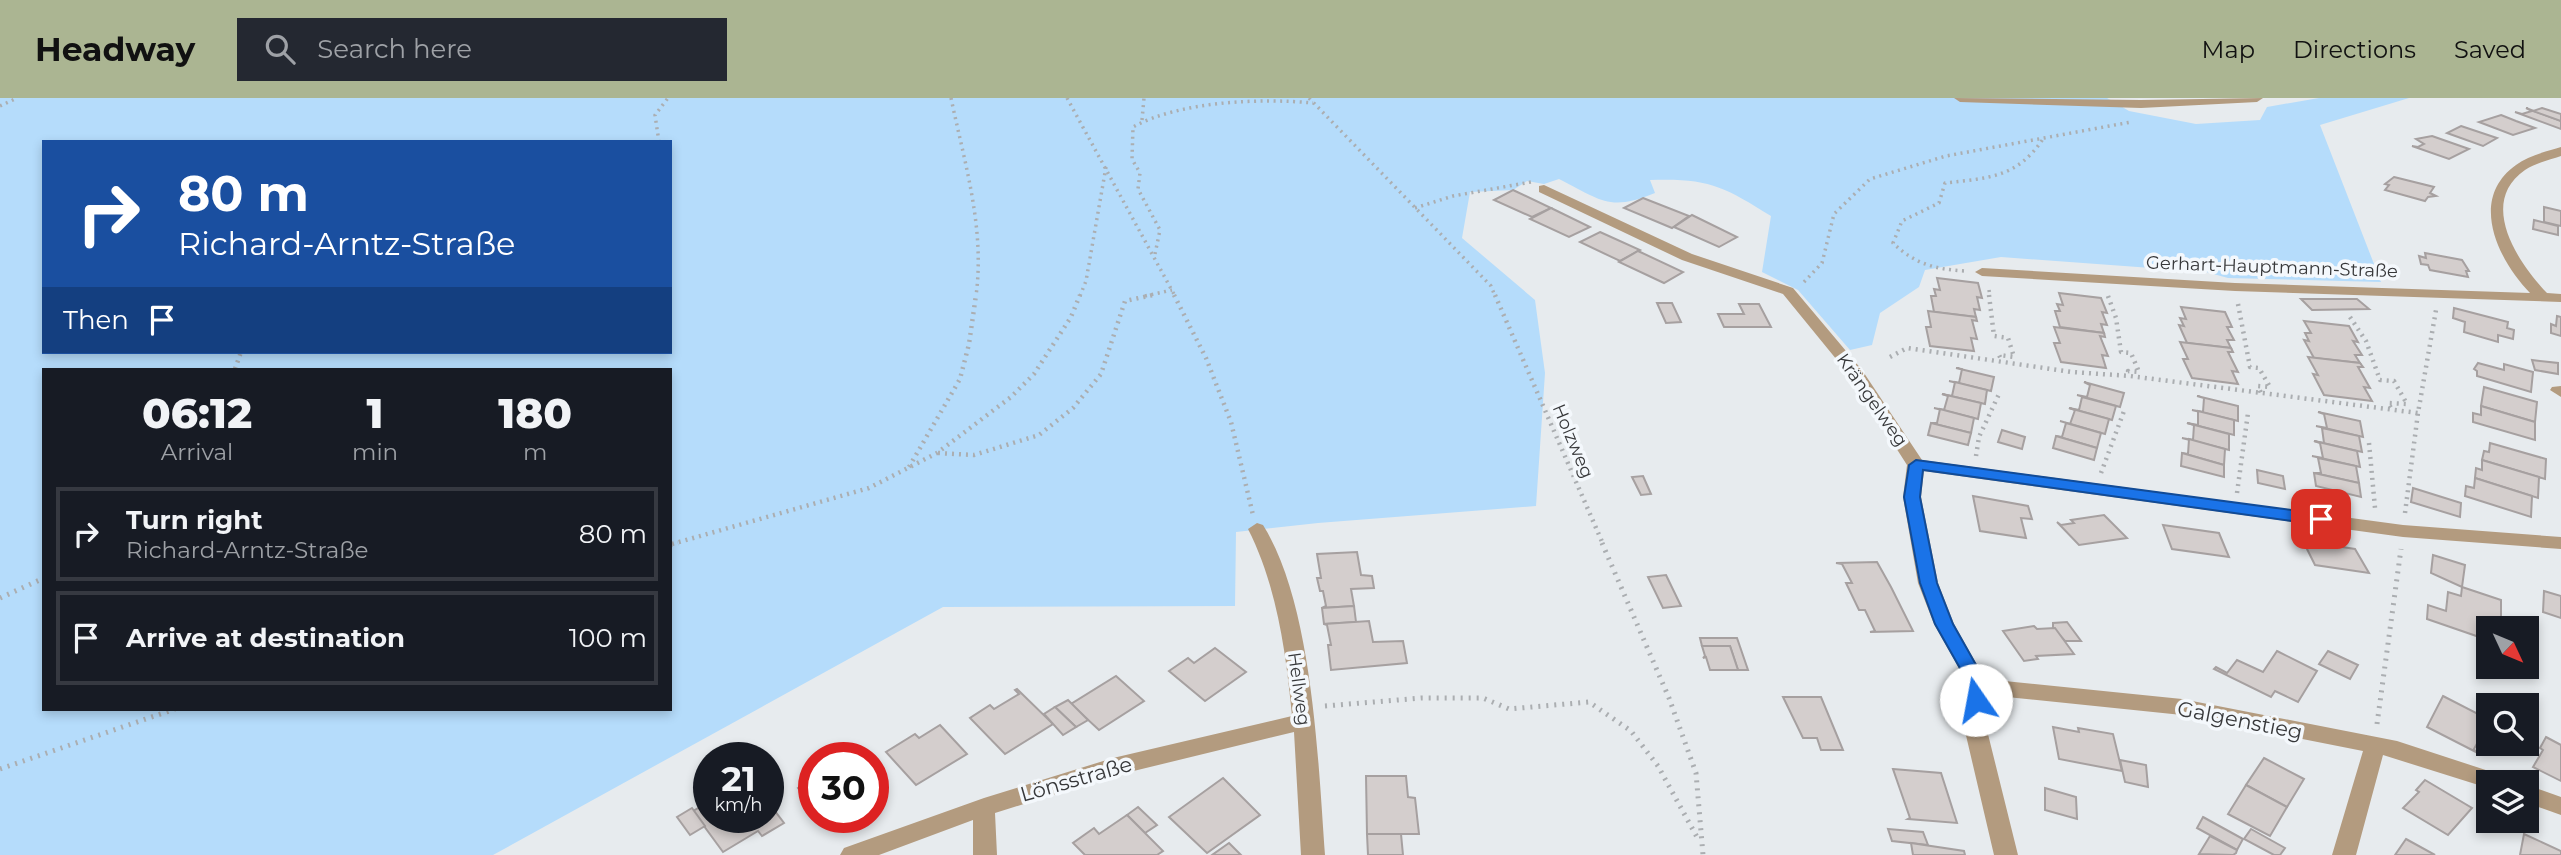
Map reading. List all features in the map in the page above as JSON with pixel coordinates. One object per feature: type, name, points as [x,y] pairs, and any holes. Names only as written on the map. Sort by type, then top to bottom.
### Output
[{"type":"street","points":[[1960,98],[2141,104],[2257,98]]},
{"type":"street","points":[[2542,296],[2511,261],[2498,237],[2498,211],[2502,187],[2519,168],[2561,151]]},
{"type":"street","points":[[1544,189],[1687,257],[1788,290]]},
{"type":"street","name":"Gerhart-Hauptmann-Straße","points":[[1982,272],[2235,287],[2561,298]]},
{"type":"street","name":"Krängelweg","points":[[1788,290],[1856,373],[1916,465],[1912,497],[1928,583],[1944,624],[1979,686]]},
{"type":"street","points":[[1916,465],[2376,527],[2561,543]]},
{"type":"street","name":"Hellweg","points":[[1257,529],[1270,552],[1291,633],[1304,715],[1313,855]]},
{"type":"street","points":[[1979,686],[1972,714],[2006,855]]},
{"type":"street","name":"Galgenstieg","points":[[1979,686],[2182,708],[2421,755],[2476,775]]},
{"type":"street","name":"Lönsstraße","points":[[852,855],[984,807],[1113,767],[1304,715]]},
{"type":"street","points":[[2344,855],[2375,746]]},
{"type":"street","points":[[2539,798],[2561,806]]},
{"type":"street","points":[[984,807],[985,855]]},
{"type":"path","points":[[0,106],[17,98]]},
{"type":"path","points":[[659,140],[655,115],[668,98]]},
{"type":"path","points":[[908,470],[960,380],[979,273],[979,229],[951,98]]},
{"type":"path","points":[[1067,98],[1154,255],[1206,358],[1231,422],[1257,529]]},
{"type":"path","points":[[1142,120],[1144,98]]},
{"type":"path","name":"Holzweg","points":[[1309,98],[1491,286],[1669,698],[1696,773],[1703,855]]},
{"type":"path","points":[[1154,255],[1160,230],[1138,189],[1140,173],[1132,159],[1133,127],[1142,120],[1177,111],[1284,99],[1314,103]]},
{"type":"path","points":[[1788,290],[1805,281],[1822,263],[1834,214],[1870,179],[1946,156],[2133,122],[2140,117]]},
{"type":"path","points":[[2002,362],[1999,355],[2014,357],[2008,338],[1994,336],[1992,295],[1982,272],[1936,269],[1911,261],[1893,243],[1902,221],[1939,203],[1945,183],[2009,175],[2034,157],[2043,138]]},
{"type":"path","points":[[672,544],[869,488],[937,453],[1010,397],[1034,374],[1071,317],[1086,281],[1106,167]]},
{"type":"path","points":[[1415,208],[1453,196],[1527,181],[1544,189]]},
{"type":"path","points":[[2102,279],[2116,317],[2121,352],[2131,354],[2138,372],[2128,371],[2130,376]]},
{"type":"path","points":[[2235,287],[2250,367],[2259,368],[2270,387],[2258,386],[2261,393]]},
{"type":"path","points":[[937,453],[974,455],[1039,435],[1073,408],[1101,374],[1125,300],[1172,290]]},
{"type":"path","points":[[2350,317],[2366,341],[2380,380],[2394,381],[2407,404],[2388,403],[2392,409]]},
{"type":"path","points":[[1890,357],[1907,348],[2072,372],[2130,376],[2418,412]]},
{"type":"path","points":[[1974,471],[1979,437],[1999,394]]},
{"type":"path","points":[[2098,488],[2102,464],[2124,411]]},
{"type":"path","points":[[2238,508],[2237,497],[2248,412]]},
{"type":"path","points":[[2369,443],[2376,527]]},
{"type":"path","points":[[0,598],[42,579]]},
{"type":"path","points":[[1304,715],[1422,698],[1483,698],[1509,709],[1589,702],[1631,731],[1658,765],[1700,842]]},
{"type":"path","points":[[0,769],[170,711]]},
{"type":"shaded area","points":[[0,98],[2107,98],[2129,111],[2196,124],[2260,120],[2267,107],[2319,98],[2409,98],[2320,125],[2381,282],[2228,278],[2206,272],[2001,257],[1925,270],[1919,287],[1880,313],[1872,345],[1850,350],[1798,290],[1762,272],[1771,216],[1727,191],[1687,181],[1650,180],[1655,193],[1627,202],[1615,202],[1596,198],[1559,179],[1544,184],[1527,181],[1513,190],[1470,192],[1462,238],[1535,300],[1545,373],[1536,506],[1236,532],[1235,606],[943,607],[698,742],[693,742],[693,745],[493,855],[0,855]]},
{"type":"building","points":[[2526,108],[2561,121],[2561,129],[2515,112],[2522,114],[2532,111]]},
{"type":"building","points":[[2542,108],[2561,114],[2561,121],[2533,111]]},
{"type":"building","points":[[2501,115],[2535,128],[2513,135],[2479,122]]},
{"type":"building","points":[[2461,126],[2497,138],[2483,146],[2447,133]]},
{"type":"building","points":[[2432,136],[2469,149],[2449,159],[2412,146],[2424,144],[2416,139]]},
{"type":"building","points":[[2394,177],[2434,187],[2430,193],[2436,196],[2428,197],[2425,201],[2385,190],[2389,185],[2385,184]]},
{"type":"building","points":[[1513,190],[1551,208],[1532,217],[1494,200]]},
{"type":"building","points":[[1643,198],[1689,216],[1672,228],[1624,208]]},
{"type":"building","points":[[2544,207],[2561,211],[2561,226],[2544,222]]},
{"type":"building","points":[[1551,208],[1590,227],[1569,237],[1530,219]]},
{"type":"building","points":[[1692,215],[1737,237],[1719,247],[1674,227]]},
{"type":"building","points":[[2534,220],[2558,226],[2558,235],[2533,229]]},
{"type":"building","points":[[1600,232],[1640,250],[1620,261],[1580,242]]},
{"type":"building","points":[[1638,251],[1683,272],[1664,283],[1619,262]]},
{"type":"building","points":[[2425,253],[2462,260],[2469,271],[2466,271],[2468,277],[2430,270],[2428,265],[2421,264],[2419,256],[2426,258]]},
{"type":"building","points":[[1937,278],[1978,283],[1982,298],[1977,297],[1980,310],[1974,309],[1976,317],[1934,312],[1931,296],[1936,296],[1934,289],[1940,290]]},
{"type":"building","points":[[2059,293],[2101,298],[2107,313],[2102,312],[2107,325],[2101,324],[2104,333],[2060,327],[2055,311],[2060,311],[2057,304],[2063,305]]},
{"type":"building","points":[[2301,299],[2357,299],[2369,309],[2312,310]]},
{"type":"building","points":[[1657,303],[1672,303],[1681,322],[1666,323]]},
{"type":"building","points":[[1739,304],[1759,304],[1771,327],[1724,327],[1718,314],[1744,314]]},
{"type":"building","points":[[2181,307],[2225,312],[2232,327],[2227,327],[2234,340],[2227,340],[2231,348],[2187,343],[2179,325],[2184,326],[2180,318],[2186,319]]},
{"type":"building","points":[[2454,308],[2508,322],[2507,328],[2514,330],[2513,339],[2498,335],[2498,342],[2464,332],[2465,322],[2453,318]]},
{"type":"building","points":[[1928,311],[1976,317],[1977,321],[1972,320],[1977,339],[1971,338],[1974,351],[1930,346],[1926,327],[1931,327]]},
{"type":"building","points":[[2557,316],[2561,317],[2561,336],[2551,333],[2551,324],[2556,326]]},
{"type":"building","points":[[2304,321],[2349,326],[2358,342],[2353,341],[2362,355],[2355,355],[2360,363],[2314,358],[2304,340],[2309,341],[2305,333],[2311,333]]},
{"type":"building","points":[[2054,327],[2104,333],[2105,337],[2100,336],[2108,356],[2102,355],[2106,368],[2061,362],[2054,343],[2060,343]]},
{"type":"building","points":[[2180,342],[2231,348],[2233,352],[2228,352],[2238,372],[2232,371],[2238,384],[2192,378],[2183,359],[2188,359]]},
{"type":"building","points":[[2308,357],[2360,363],[2363,367],[2358,367],[2370,388],[2364,387],[2372,401],[2324,395],[2313,374],[2318,375]]},
{"type":"building","points":[[2532,360],[2558,363],[2558,374],[2535,370]]},
{"type":"building","points":[[2478,363],[2504,370],[2504,364],[2533,372],[2531,392],[2477,376],[2474,369]]},
{"type":"building","points":[[1962,369],[1994,377],[1991,391],[1949,381],[1959,383]]},
{"type":"building","points":[[1955,382],[1987,390],[1985,404],[1942,394],[1952,396]]},
{"type":"building","points":[[2084,382],[2124,393],[2120,407],[2077,395],[2087,397],[2090,385]]},
{"type":"building","points":[[2484,387],[2537,402],[2535,422],[2481,406]]},
{"type":"building","points":[[1942,394],[1981,403],[1978,419],[1934,408],[1944,410],[1948,396]]},
{"type":"building","points":[[2197,396],[2238,406],[2238,421],[2192,410],[2203,412],[2204,398]]},
{"type":"building","points":[[2082,397],[2116,406],[2112,420],[2069,408],[2079,410]]},
{"type":"building","points":[[2481,406],[2535,422],[2535,440],[2473,422],[2473,413],[2481,415]]},
{"type":"building","points":[[2069,408],[2109,419],[2105,434],[2070,424],[2075,410]]},
{"type":"building","points":[[1940,409],[1974,418],[1971,433],[1931,423],[1937,423]]},
{"type":"building","points":[[2198,411],[2234,420],[2234,435],[2187,423],[2198,425]]},
{"type":"building","points":[[2318,412],[2360,421],[2363,437],[2316,426],[2327,428],[2324,414]]},
{"type":"building","points":[[1931,423],[1971,433],[1968,445],[1928,435]]},
{"type":"building","points":[[2066,423],[2101,433],[2097,448],[2056,436],[2062,437]]},
{"type":"building","points":[[2187,423],[2229,434],[2229,450],[2182,438],[2193,440],[2194,425]]},
{"type":"building","points":[[2322,428],[2359,436],[2362,452],[2314,441],[2324,443]]},
{"type":"building","points":[[2002,430],[2025,437],[2022,449],[1998,442]]},
{"type":"building","points":[[2056,436],[2097,448],[2094,460],[2053,448]]},
{"type":"building","points":[[2189,439],[2225,449],[2224,465],[2182,453],[2188,454]]},
{"type":"building","points":[[2314,441],[2357,451],[2360,467],[2312,456],[2323,458],[2320,443]]},
{"type":"building","points":[[2490,443],[2546,459],[2545,479],[2482,460],[2484,451],[2489,452]]},
{"type":"building","points":[[2182,453],[2224,465],[2224,477],[2181,466]]},
{"type":"building","points":[[2318,458],[2356,466],[2359,483],[2314,473],[2321,473]]},
{"type":"building","points":[[2482,460],[2539,477],[2538,498],[2475,478],[2476,468],[2482,470]]},
{"type":"building","points":[[2257,470],[2283,476],[2285,489],[2258,483]]},
{"type":"building","points":[[2314,473],[2359,483],[2361,497],[2316,486]]},
{"type":"building","points":[[1643,476],[1651,494],[1641,495],[1632,477]]},
{"type":"building","points":[[2475,478],[2532,496],[2531,517],[2465,496],[2466,486],[2474,488]]},
{"type":"building","points":[[2413,488],[2461,503],[2460,517],[2411,502]]},
{"type":"building","points":[[1973,496],[2028,506],[2032,519],[2021,518],[2026,538],[1980,531]]},
{"type":"building","points":[[2104,515],[2127,538],[2079,545],[2057,522],[2061,525],[2074,523],[2071,520]]},
{"type":"building","points":[[2163,525],[2219,533],[2229,557],[2172,549]]},
{"type":"building","points":[[2303,541],[2355,549],[2369,573],[2315,565]]},
{"type":"building","points":[[1357,552],[1361,575],[1372,576],[1374,588],[1351,589],[1354,606],[1322,608],[1326,606],[1317,578],[1321,578],[1317,554]]},
{"type":"building","points":[[2433,555],[2465,565],[2462,587],[2431,573]]},
{"type":"building","points":[[1877,562],[1913,631],[1870,632],[1875,631],[1865,610],[1859,610],[1846,583],[1852,583],[1842,564],[1836,563]]},
{"type":"building","points":[[1666,575],[1681,606],[1663,608],[1648,577]]},
{"type":"building","points":[[2462,587],[2501,600],[2501,616],[2476,616],[2476,636],[2427,619],[2428,605],[2446,611],[2448,592],[2461,596]]},
{"type":"building","points":[[2544,591],[2561,596],[2561,618],[2543,612]]},
{"type":"building","points":[[1354,606],[1356,622],[1324,624],[1322,608]]},
{"type":"building","points":[[1369,621],[1373,642],[1403,641],[1407,663],[1331,670],[1328,645],[1331,645],[1327,625],[1324,624]]},
{"type":"building","points":[[2067,622],[2081,641],[2065,641],[2053,628],[2053,623]]},
{"type":"building","points":[[2034,626],[2037,629],[2055,628],[2074,654],[2036,656],[2038,659],[2024,661],[2003,631]]},
{"type":"building","points":[[1700,638],[1737,638],[1748,670],[1738,670],[1730,646],[1702,646]]},
{"type":"building","points":[[1702,646],[1730,646],[1738,670],[1710,670],[1706,657],[1703,658],[1705,656]]},
{"type":"building","points":[[1215,648],[1246,672],[1205,701],[1169,671],[1188,658],[1194,663]]},
{"type":"building","points":[[2277,651],[2317,671],[2298,702],[2275,691],[2271,697],[2214,669],[2216,667],[2227,673],[2237,660],[2263,672]]},
{"type":"building","points":[[2328,651],[2358,665],[2350,679],[2319,664]]},
{"type":"building","points":[[1116,676],[1144,701],[1099,730],[1071,704]]},
{"type":"building","points":[[1015,690],[1053,724],[1005,754],[970,718],[990,705],[994,709],[1019,694]]},
{"type":"building","points":[[2443,696],[2476,713],[2476,752],[2427,727]]},
{"type":"building","points":[[1783,697],[1821,697],[1843,750],[1821,750],[1817,738],[1803,738]]},
{"type":"building","points":[[1068,700],[1088,720],[1076,727],[1055,707]]},
{"type":"building","points":[[1055,707],[1076,727],[1063,735],[1044,714]]},
{"type":"building","points":[[940,725],[967,754],[916,785],[889,755],[889,750],[915,734],[919,738]]},
{"type":"building","points":[[2053,727],[2113,734],[2122,771],[2059,759]]},
{"type":"building","points":[[2546,737],[2561,745],[2561,781],[2533,767],[2543,750],[2540,748]]},
{"type":"building","points":[[2264,758],[2304,779],[2287,807],[2246,785]]},
{"type":"building","points":[[2120,760],[2146,765],[2148,787],[2125,782]]},
{"type":"building","points":[[1893,769],[1941,773],[1957,823],[1908,819],[1910,818]]},
{"type":"building","points":[[1366,776],[1406,776],[1408,797],[1415,798],[1419,834],[1367,834]]},
{"type":"building","points":[[1223,778],[1260,815],[1207,853],[1169,817]]},
{"type":"building","points":[[2425,780],[2472,808],[2448,835],[2403,808],[2419,792],[2416,790]]},
{"type":"building","points":[[2246,785],[2287,807],[2270,836],[2228,814]]},
{"type":"building","points":[[2045,788],[2076,797],[2077,819],[2045,810]]},
{"type":"building","points":[[1138,807],[1157,825],[1145,833],[1127,815]]},
{"type":"building","points":[[692,808],[693,833],[690,835],[677,817]]},
{"type":"building","points":[[1127,815],[1163,851],[1157,855],[1085,855],[1073,843],[1094,828],[1099,834]]},
{"type":"building","points":[[2203,817],[2243,839],[2237,850],[2197,828]]},
{"type":"building","points":[[1888,829],[1923,832],[1928,845],[1892,841]]},
{"type":"building","points":[[2251,829],[2285,848],[2280,855],[2274,855],[2244,839]]},
{"type":"building","points":[[709,833],[755,833],[723,852]]},
{"type":"building","points":[[1367,834],[1401,834],[1403,855],[1368,855]]},
{"type":"building","points":[[2524,834],[2561,851],[2561,855],[2520,855]]},
{"type":"building","points":[[2210,836],[2237,850],[2236,853],[2199,854]]},
{"type":"building","points":[[2406,839],[2435,855],[2395,855]]},
{"type":"building","points":[[1229,843],[1241,855],[1212,855]]},
{"type":"building","points":[[1911,843],[1964,851],[1965,855],[1913,855]]},
{"type":"route","points":[[1976,700],[1979,686],[1944,624],[1928,583],[1912,497],[1916,465],[2321,519]]}]
